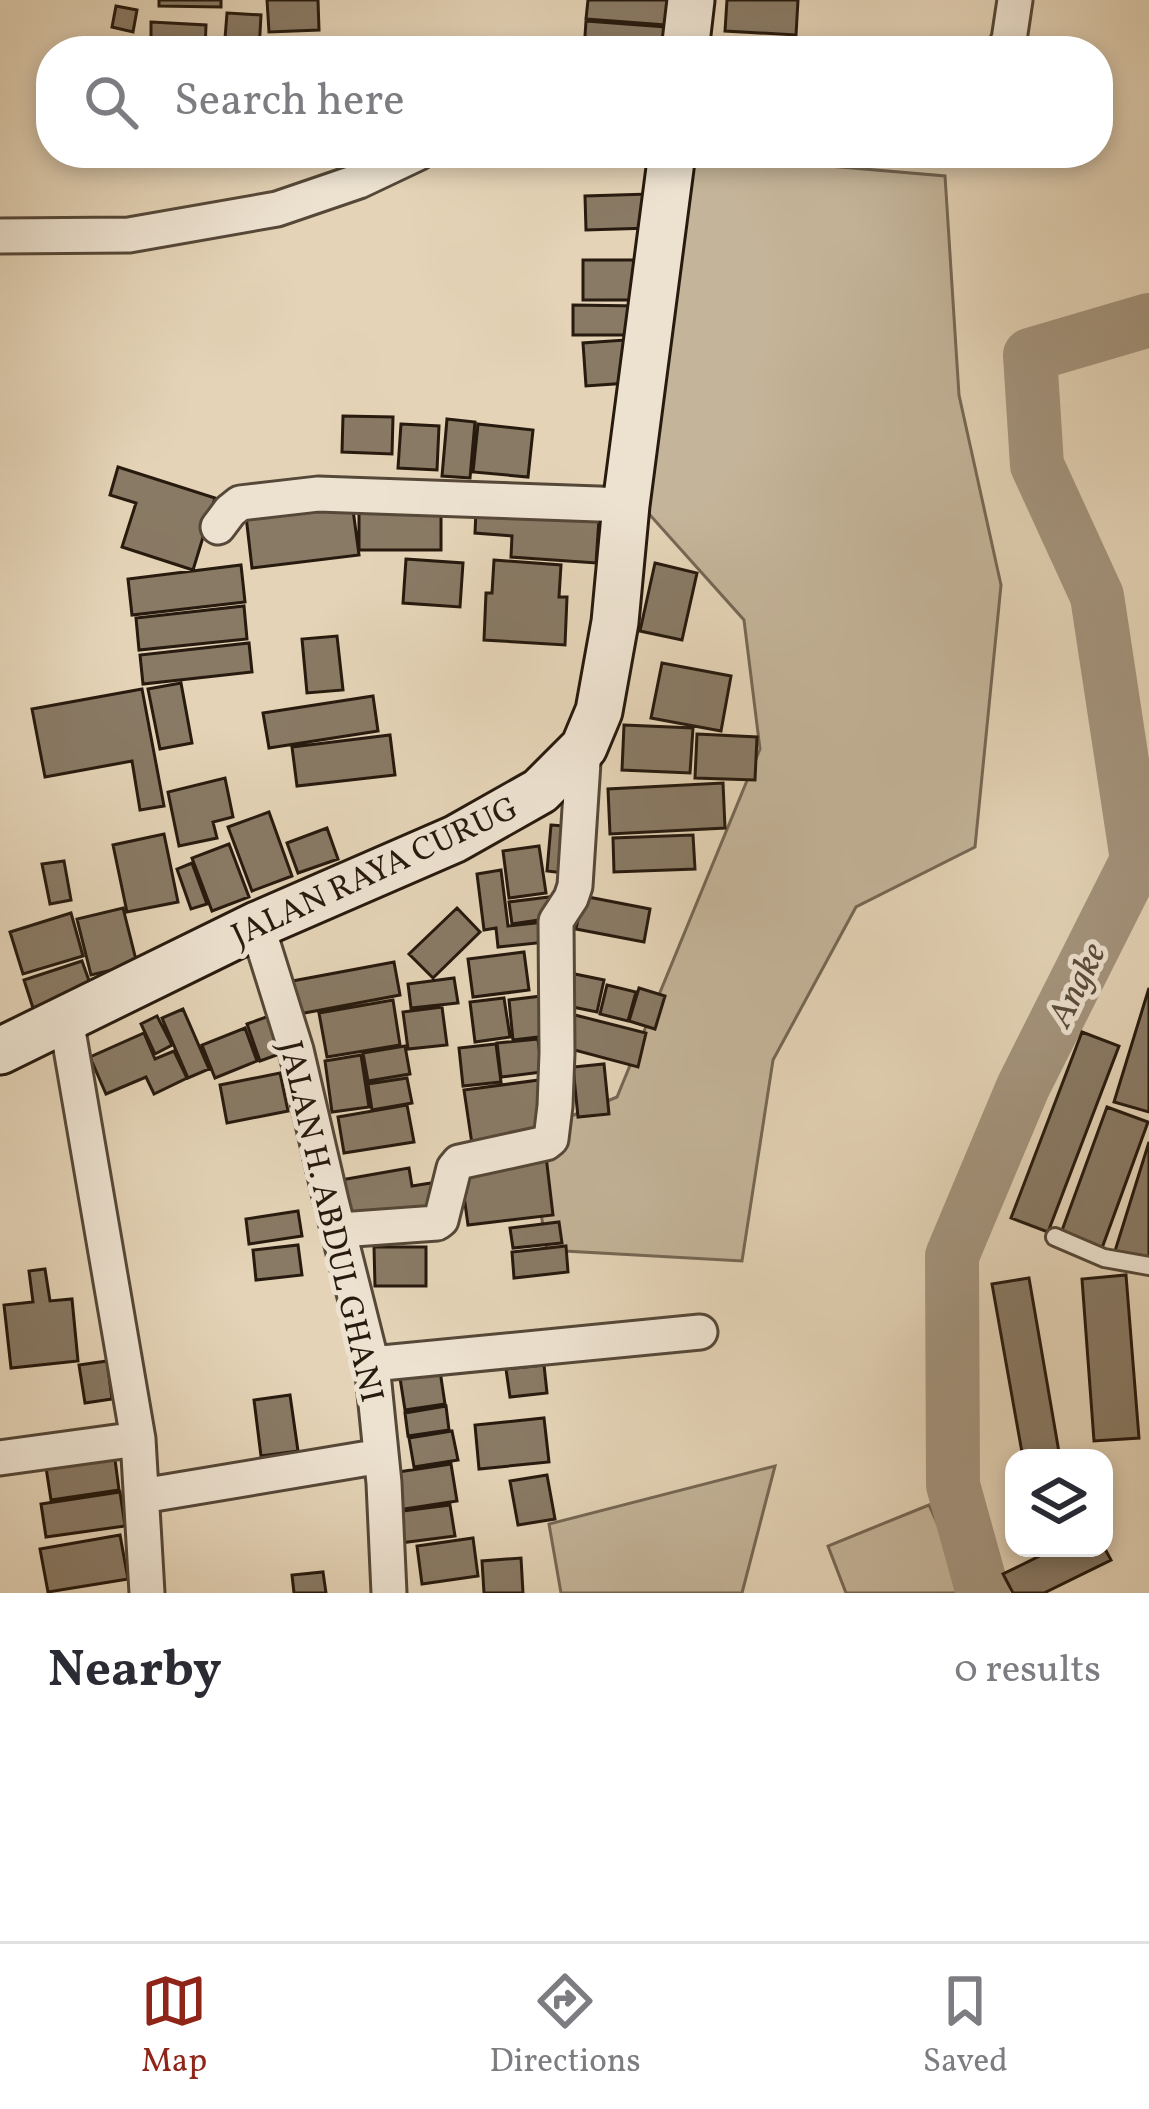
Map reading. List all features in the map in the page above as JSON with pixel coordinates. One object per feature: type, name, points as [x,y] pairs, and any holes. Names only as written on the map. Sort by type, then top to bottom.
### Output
[{"type":"main road","points":[[687,36],[691,0]]},
{"type":"main road","name":"JALAN RAYA CURUG","points":[[0,1052],[257,925],[454,838],[540,790],[584,747],[599,711],[615,622],[670,168]]},
{"type":"street","points":[[1010,36],[1015,0]]},
{"type":"street","points":[[0,236],[129,235],[278,209],[386,168]]},
{"type":"street","points":[[218,526],[240,503],[318,494],[626,505]]},
{"type":"street","points":[[340,1230],[436,1223],[441,1220],[459,1162],[550,1139],[557,1053],[556,921],[575,886],[584,747]]},
{"type":"street","name":"JALAN H. ABDUL GHANI","points":[[257,925],[296,1050],[372,1364],[389,1593]]},
{"type":"street","points":[[66,1019],[138,1439],[147,1593]]},
{"type":"street","points":[[372,1364],[700,1332]]},
{"type":"street","points":[[0,1458],[138,1439]]},
{"type":"street","points":[[142,1496],[381,1456]]},
{"type":"lane","points":[[1055,1237],[1104,1258],[1149,1266]]},
{"type":"shaded area","points":[[677,168],[852,168],[945,176],[959,395],[1001,585],[975,847],[856,907],[773,1060],[742,1261],[547,1250],[528,1134],[617,1097],[760,749],[744,620],[624,486]]},
{"type":"shaded area","points":[[775,1466],[742,1593],[561,1593],[549,1524]]},
{"type":"shaded area","points":[[929,1505],[969,1593],[846,1593],[828,1546]]},
{"type":"building","points":[[159,0],[221,0],[221,7],[159,6]]},
{"type":"building","points":[[267,0],[318,0],[319,30],[269,32]]},
{"type":"building","points":[[588,0],[668,0],[666,25],[586,19]]},
{"type":"building","points":[[727,0],[798,0],[796,35],[725,31]]},
{"type":"building","points":[[116,6],[137,10],[133,32],[112,27]]},
{"type":"building","points":[[227,13],[261,15],[260,36],[225,36]]},
{"type":"building","points":[[586,21],[666,27],[665,36],[585,36]]},
{"type":"building","points":[[151,22],[206,25],[206,36],[151,36]]},
{"type":"building","points":[[649,194],[650,228],[586,230],[585,196]]},
{"type":"building","points":[[583,260],[642,260],[642,300],[583,300]]},
{"type":"building","points":[[573,305],[639,306],[639,335],[573,335]]},
{"type":"building","points":[[625,340],[628,383],[586,386],[583,343]]},
{"type":"building","points":[[343,416],[393,417],[392,454],[342,452]]},
{"type":"building","points":[[447,419],[475,422],[470,478],[442,476]]},
{"type":"building","points":[[401,424],[439,426],[437,470],[398,468]]},
{"type":"building","points":[[478,424],[533,430],[528,477],[473,472]]},
{"type":"building","points":[[118,467],[215,498],[193,570],[122,547],[136,503],[110,495]]},
{"type":"building","points":[[352,502],[359,555],[252,568],[246,516]]},
{"type":"building","points":[[441,510],[441,550],[359,550],[359,511]]},
{"type":"building","points":[[476,511],[599,519],[596,563],[511,557],[512,536],[475,533]]},
{"type":"building","points":[[406,559],[463,563],[460,607],[403,603]]},
{"type":"building","points":[[494,560],[561,565],[559,597],[567,597],[565,645],[484,640],[486,593],[492,593]]},
{"type":"building","points":[[655,563],[697,573],[682,640],[640,631]]},
{"type":"building","points":[[241,565],[245,602],[132,615],[128,579]]},
{"type":"building","points":[[244,606],[247,639],[139,650],[136,618]]},
{"type":"building","points":[[337,636],[343,690],[307,693],[302,639]]},
{"type":"building","points":[[249,643],[252,672],[143,684],[140,655]]},
{"type":"building","points":[[662,663],[731,676],[721,731],[651,718]]},
{"type":"building","points":[[181,683],[192,743],[160,749],[148,689]]},
{"type":"building","points":[[142,689],[164,806],[140,810],[132,761],[45,777],[32,709]]},
{"type":"building","points":[[373,696],[378,731],[269,748],[263,713]]},
{"type":"building","points":[[624,725],[693,728],[690,773],[622,770]]},
{"type":"building","points":[[697,734],[757,737],[755,780],[695,778]]},
{"type":"building","points":[[390,735],[395,775],[297,786],[292,747]]},
{"type":"building","points":[[225,778],[233,817],[213,822],[217,838],[179,846],[168,792]]},
{"type":"building","points":[[723,783],[725,828],[610,834],[608,789]]},
{"type":"building","points":[[269,812],[292,876],[252,891],[228,827]]},
{"type":"building","points":[[551,825],[577,827],[573,874],[547,871]]},
{"type":"building","points":[[327,828],[338,859],[298,873],[287,843]]},
{"type":"building","points":[[164,834],[178,902],[127,912],[113,845]]},
{"type":"building","points":[[693,835],[695,869],[614,872],[613,838]]},
{"type":"building","points":[[229,844],[249,897],[212,911],[192,858]]},
{"type":"building","points":[[539,846],[546,893],[509,898],[503,851]]},
{"type":"building","points":[[64,861],[71,900],[50,904],[42,864]]},
{"type":"building","points":[[192,863],[207,904],[191,909],[177,869]]},
{"type":"building","points":[[501,870],[508,926],[554,921],[556,941],[498,947],[496,928],[484,930],[477,874]]},
{"type":"building","points":[[583,896],[650,909],[644,942],[576,929]]},
{"type":"building","points":[[549,897],[552,918],[512,924],[509,902]]},
{"type":"building","points":[[123,908],[137,964],[91,975],[77,919]]},
{"type":"building","points":[[457,908],[480,932],[433,978],[409,954]]},
{"type":"building","points":[[71,913],[83,956],[23,974],[10,932]]},
{"type":"building","points":[[524,952],[529,990],[473,997],[468,959]]},
{"type":"building","points":[[82,961],[92,989],[33,1008],[24,980]]},
{"type":"building","points":[[394,962],[400,995],[294,1015],[287,982]]},
{"type":"building","points":[[570,973],[604,980],[597,1012],[563,1005]]},
{"type":"building","points":[[454,978],[458,1003],[411,1008],[408,984]]},
{"type":"building","points":[[607,985],[636,992],[628,1021],[600,1014]]},
{"type":"building","points":[[639,988],[665,996],[655,1029],[629,1021]]},
{"type":"building","points":[[1149,988],[1149,1112],[1114,1102]]},
{"type":"building","points":[[550,995],[555,1035],[513,1040],[509,1000]]},
{"type":"building","points":[[504,998],[510,1037],[475,1042],[470,1002]]},
{"type":"building","points":[[393,1000],[400,1045],[327,1057],[319,1013]]},
{"type":"building","points":[[442,1007],[447,1045],[408,1049],[403,1012]]},
{"type":"building","points":[[183,1009],[209,1069],[188,1078],[162,1018]]},
{"type":"building","points":[[571,1014],[646,1033],[638,1067],[563,1047]]},
{"type":"building","points":[[157,1016],[172,1045],[155,1054],[141,1024]]},
{"type":"building","points":[[269,1016],[282,1053],[260,1061],[247,1024]]},
{"type":"building","points":[[245,1028],[257,1061],[215,1078],[202,1045]]},
{"type":"building","points":[[1082,1032],[1119,1046],[1048,1232],[1011,1218]]},
{"type":"building","points":[[144,1033],[155,1059],[174,1051],[187,1078],[154,1094],[146,1077],[106,1094],[90,1057]]},
{"type":"building","points":[[538,1039],[542,1072],[501,1077],[497,1043]]},
{"type":"building","points":[[496,1044],[501,1082],[463,1086],[459,1048]]},
{"type":"building","points":[[405,1046],[410,1074],[368,1081],[363,1053]]},
{"type":"building","points":[[361,1055],[369,1107],[332,1112],[325,1061]]},
{"type":"building","points":[[604,1064],[609,1114],[578,1117],[573,1067]]},
{"type":"building","points":[[280,1073],[288,1111],[227,1123],[220,1085]]},
{"type":"building","points":[[407,1078],[412,1103],[372,1110],[368,1084]]},
{"type":"building","points":[[539,1080],[546,1134],[472,1144],[464,1090]]},
{"type":"building","points":[[407,1105],[414,1142],[344,1153],[338,1117]]},
{"type":"building","points":[[1107,1107],[1148,1122],[1102,1248],[1061,1233]]},
{"type":"building","points":[[1149,1142],[1149,1262],[1115,1251]]},
{"type":"building","points":[[546,1156],[553,1215],[468,1225],[460,1167]]},
{"type":"building","points":[[409,1168],[412,1186],[431,1183],[438,1218],[348,1220],[341,1180]]},
{"type":"building","points":[[298,1211],[302,1236],[249,1244],[246,1219]]},
{"type":"building","points":[[559,1222],[562,1243],[513,1248],[510,1228]]},
{"type":"building","points":[[298,1245],[302,1275],[256,1280],[253,1250]]},
{"type":"building","points":[[566,1246],[568,1272],[514,1278],[512,1252]]},
{"type":"building","points":[[374,1247],[426,1247],[426,1286],[375,1286]]},
{"type":"building","points":[[45,1269],[50,1301],[72,1299],[78,1361],[11,1368],[4,1305],[33,1302],[29,1271]]},
{"type":"building","points":[[1126,1275],[1139,1438],[1094,1441],[1082,1279]]},
{"type":"building","points":[[1029,1278],[1058,1449],[1021,1449],[992,1284]]},
{"type":"building","points":[[107,1361],[112,1399],[85,1403],[79,1365]]},
{"type":"building","points":[[544,1365],[547,1393],[510,1397],[506,1369]]},
{"type":"building","points":[[440,1371],[445,1404],[405,1410],[400,1378]]},
{"type":"building","points":[[290,1395],[298,1451],[261,1456],[254,1400]]},
{"type":"building","points":[[446,1406],[449,1430],[408,1436],[405,1413]]},
{"type":"building","points":[[544,1418],[549,1462],[479,1469],[475,1425]]},
{"type":"building","points":[[452,1431],[458,1460],[414,1467],[409,1438]]},
{"type":"building","points":[[114,1452],[119,1490],[51,1500],[45,1461]]},
{"type":"building","points":[[451,1464],[457,1501],[391,1511],[385,1474]]},
{"type":"building","points":[[547,1475],[555,1519],[518,1525],[510,1481]]},
{"type":"building","points":[[120,1492],[125,1526],[46,1537],[41,1504]]},
{"type":"building","points":[[450,1505],[455,1536],[400,1543],[395,1512]]},
{"type":"building","points":[[120,1535],[128,1579],[48,1592],[40,1549]]},
{"type":"building","points":[[473,1538],[478,1576],[422,1584],[417,1546]]},
{"type":"building","points":[[1038,1557],[1111,1560],[1044,1593],[1013,1593],[1003,1574]]},
{"type":"building","points":[[521,1558],[523,1593],[484,1593],[482,1561]]},
{"type":"building","points":[[323,1572],[326,1593],[294,1593],[292,1575]]},
{"type":"waterway","name":"Angke","points":[[983,1593],[953,1485],[952,1256],[1023,1087],[1137,860],[1097,596],[1037,465],[1030,355],[1149,320]]}]
